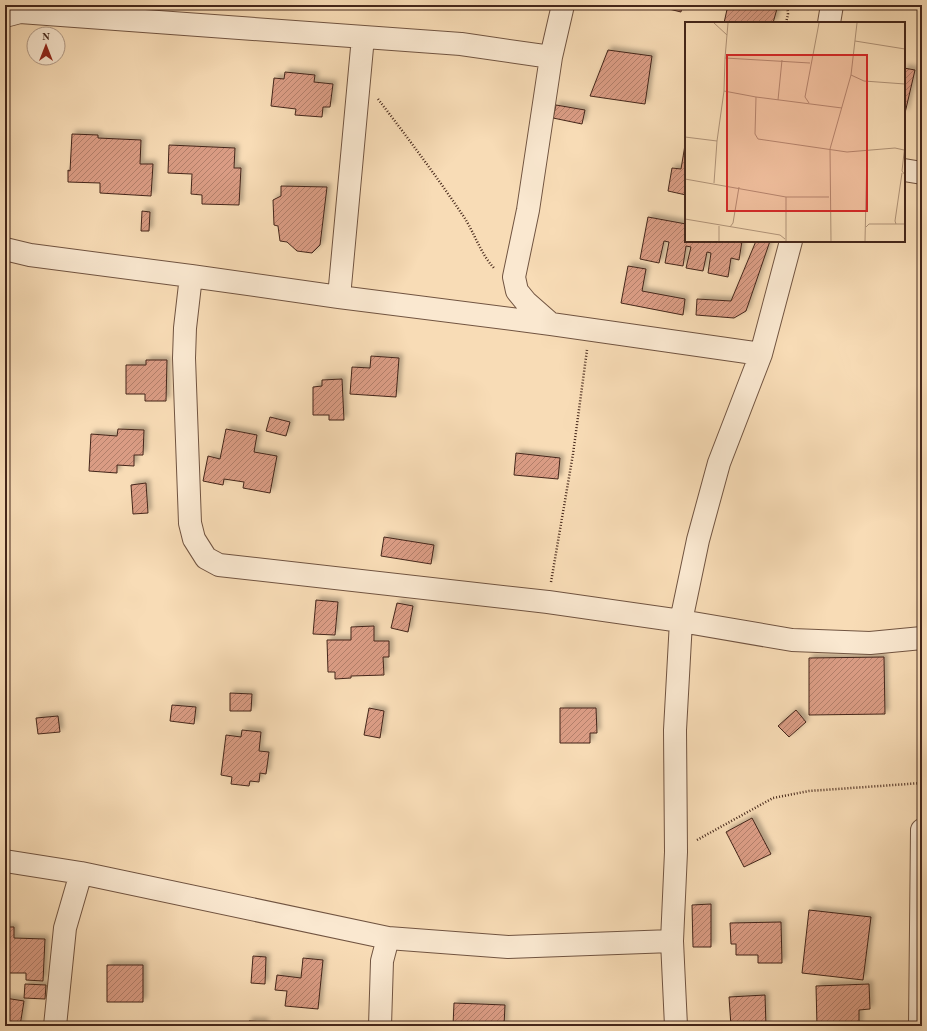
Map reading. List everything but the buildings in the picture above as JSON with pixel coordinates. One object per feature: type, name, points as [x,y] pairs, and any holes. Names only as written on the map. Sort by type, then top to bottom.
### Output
[{"type":"street","points":[[551,324],[517,292],[514,277],[528,210],[551,57],[563,5]]},
{"type":"street","points":[[829,22],[832,5]]},
{"type":"street","points":[[5,16],[20,12],[461,44],[551,57]]},
{"type":"street","points":[[339,297],[363,37]]},
{"type":"street","points":[[905,170],[922,173]]},
{"type":"street","points":[[676,1026],[672,941],[676,852],[675,730],[681,621],[698,540],[719,464],[761,354],[791,242]]},
{"type":"street","points":[[5,249],[30,255],[589,329],[761,354]]},
{"type":"street","points":[[191,276],[184,328],[190,523],[194,539],[206,558],[220,565],[548,602],[681,621],[792,640],[870,643],[922,638]]},
{"type":"street","points":[[920,1026],[922,830]]},
{"type":"street","points":[[5,861],[81,873],[388,938],[508,947],[672,941]]},
{"type":"street","points":[[55,1026],[65,928],[81,873]]},
{"type":"street","points":[[380,1026],[382,960],[388,938]]},
{"type":"path","points":[[786,22],[788,14],[787,5]]},
{"type":"path","points":[[359,75],[408,138],[464,219],[488,262],[517,292]]},
{"type":"path","points":[[548,602],[573,454],[589,329]]},
{"type":"path","points":[[676,852],[773,798],[809,791],[922,783]]}]
